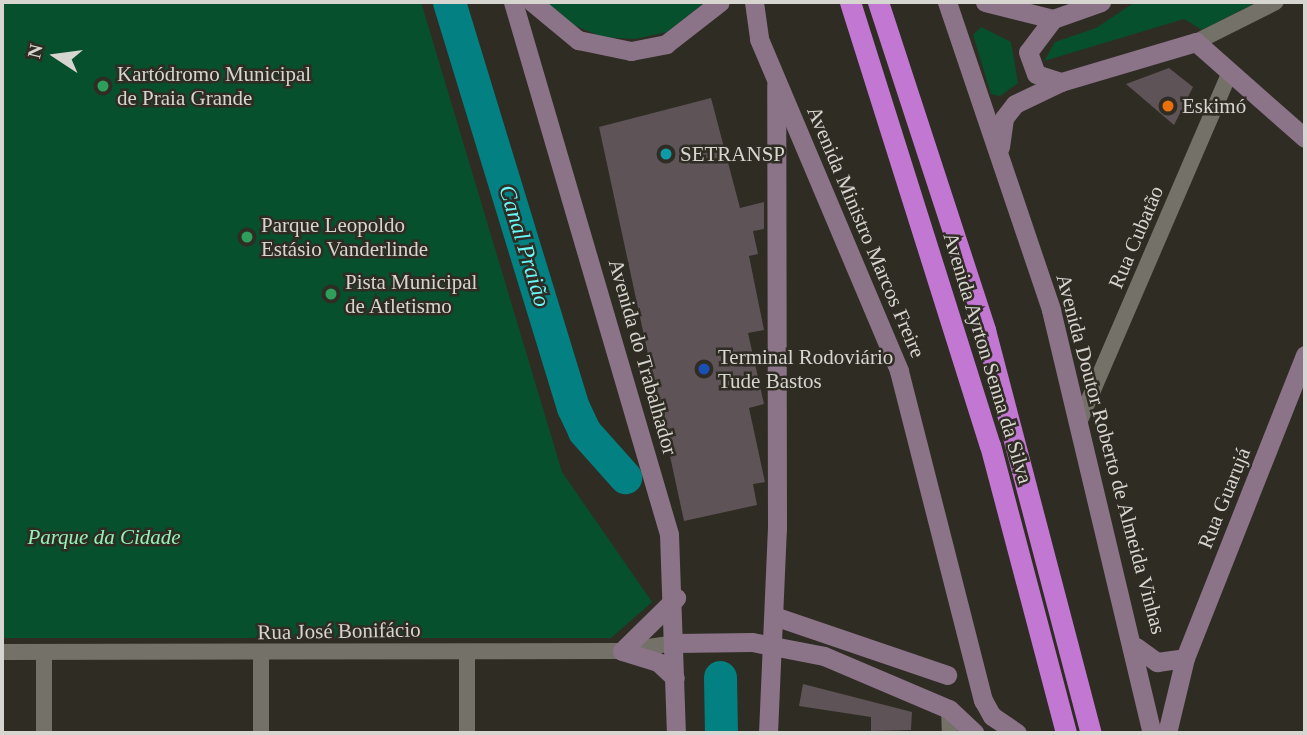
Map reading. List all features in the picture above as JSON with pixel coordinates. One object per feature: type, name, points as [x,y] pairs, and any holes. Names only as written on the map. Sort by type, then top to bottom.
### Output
[{"type":"highway","name":"Avenida Ayrton Senna da Silva","points":[[850,2],[990,445],[1066,733]]},
{"type":"highway","name":"Avenida Ayrton Senna da Silva","points":[[878,2],[985,330],[1091,733]]},
{"type":"main road","name":"Avenida do Trabalhador","points":[[513,2],[662,505],[676,598],[676,733]]},
{"type":"main road","points":[[532,2],[578,40],[631,51],[666,44],[720,2]]},
{"type":"main road","name":"Avenida Ministro Marcos Freire","points":[[754,2],[759,39],[899,370],[935,495],[967,646],[986,709],[1017,733]]},
{"type":"main road","name":"Avenida Doutor Roberto de Almeida Vinhas","points":[[947,2],[1000,146],[1082,418],[1136,647],[1157,662],[1185,657],[1167,733]]},
{"type":"main road","points":[[985,2],[1053,19]]},
{"type":"main road","points":[[1061,82],[1036,74],[1030,62],[1029,44],[1053,19],[1101,2]]},
{"type":"main road","points":[[1000,146],[1011,107],[1061,82],[1196,42],[1305,138]]},
{"type":"main road","points":[[768,733],[769,645],[774,616],[776,77]]},
{"type":"main road","name":"Rua Guarujá","points":[[1185,657],[1305,355]]},
{"type":"main road","points":[[675,678],[658,662],[622,651],[676,598]]},
{"type":"main road","points":[[774,616],[947,675]]},
{"type":"main road","points":[[675,643],[769,645],[824,656],[949,709],[975,733]]},
{"type":"main road","points":[[926,700],[947,675],[958,670],[967,646]]},
{"type":"main road","points":[[1136,647],[1152,733]]},
{"type":"street","points":[[1196,42],[1276,2]]},
{"type":"street","name":"Rua Cubatão","points":[[1082,418],[1230,72]]},
{"type":"street","name":"Rua José Bonifácio","points":[[2,652],[261,654],[622,651],[675,643]]},
{"type":"street","points":[[467,652],[467,733]]},
{"type":"street","points":[[44,653],[44,733]]},
{"type":"street","points":[[261,654],[261,733]]},
{"type":"street","points":[[949,709],[950,733]]},
{"type":"green space","name":"Parque Leopoldo Estásio Vanderlinde","points":[[2,2],[421,2],[562,472],[652,602],[611,638],[2,638]]},
{"type":"green space","points":[[545,2],[705,2],[667,32],[635,39],[602,37],[571,24]]},
{"type":"green space","points":[[1135,2],[1257,2],[1202,30],[1184,19],[1044,61],[1055,42],[1096,28]]},
{"type":"green space","points":[[981,27],[1011,42],[1018,83],[1000,96],[991,94],[973,35]]},
{"type":"building","name":"Eskimó","points":[[1169,68],[1193,87],[1174,125],[1126,84]]},
{"type":"building","name":"Terminal Rodoviário Tude Bastos","points":[[711,98],[740,208],[764,202],[764,229],[753,231],[758,254],[749,256],[764,330],[748,333],[764,404],[749,408],[765,482],[753,484],[757,505],[684,521],[599,127]]},
{"type":"building","points":[[803,684],[912,712],[911,730],[871,731],[871,717],[799,706]]},
{"type":"waterway","name":"Canal Praião","points":[[449,2],[573,407],[584,431],[625,477]]},
{"type":"waterway","name":"Canal Praião","points":[[720,677],[721,733]]},
{"type":"place","name":"Kartódromo Municipal de Praia Grande","points":[[103,86]]},
{"type":"place","name":"Eskimó","points":[[1168,106]]},
{"type":"place","name":"SETRANSP","points":[[666,154]]},
{"type":"place","name":"Parque Leopoldo Estásio Vanderlinde","points":[[247,237]]},
{"type":"place","name":"Pista Municipal de Atletismo","points":[[331,294]]},
{"type":"place","name":"Terminal Rodoviário Tude Bastos","points":[[704,369]]},
{"type":"park label","name":"Parque da Cidade","points":[[104,537]]}]
